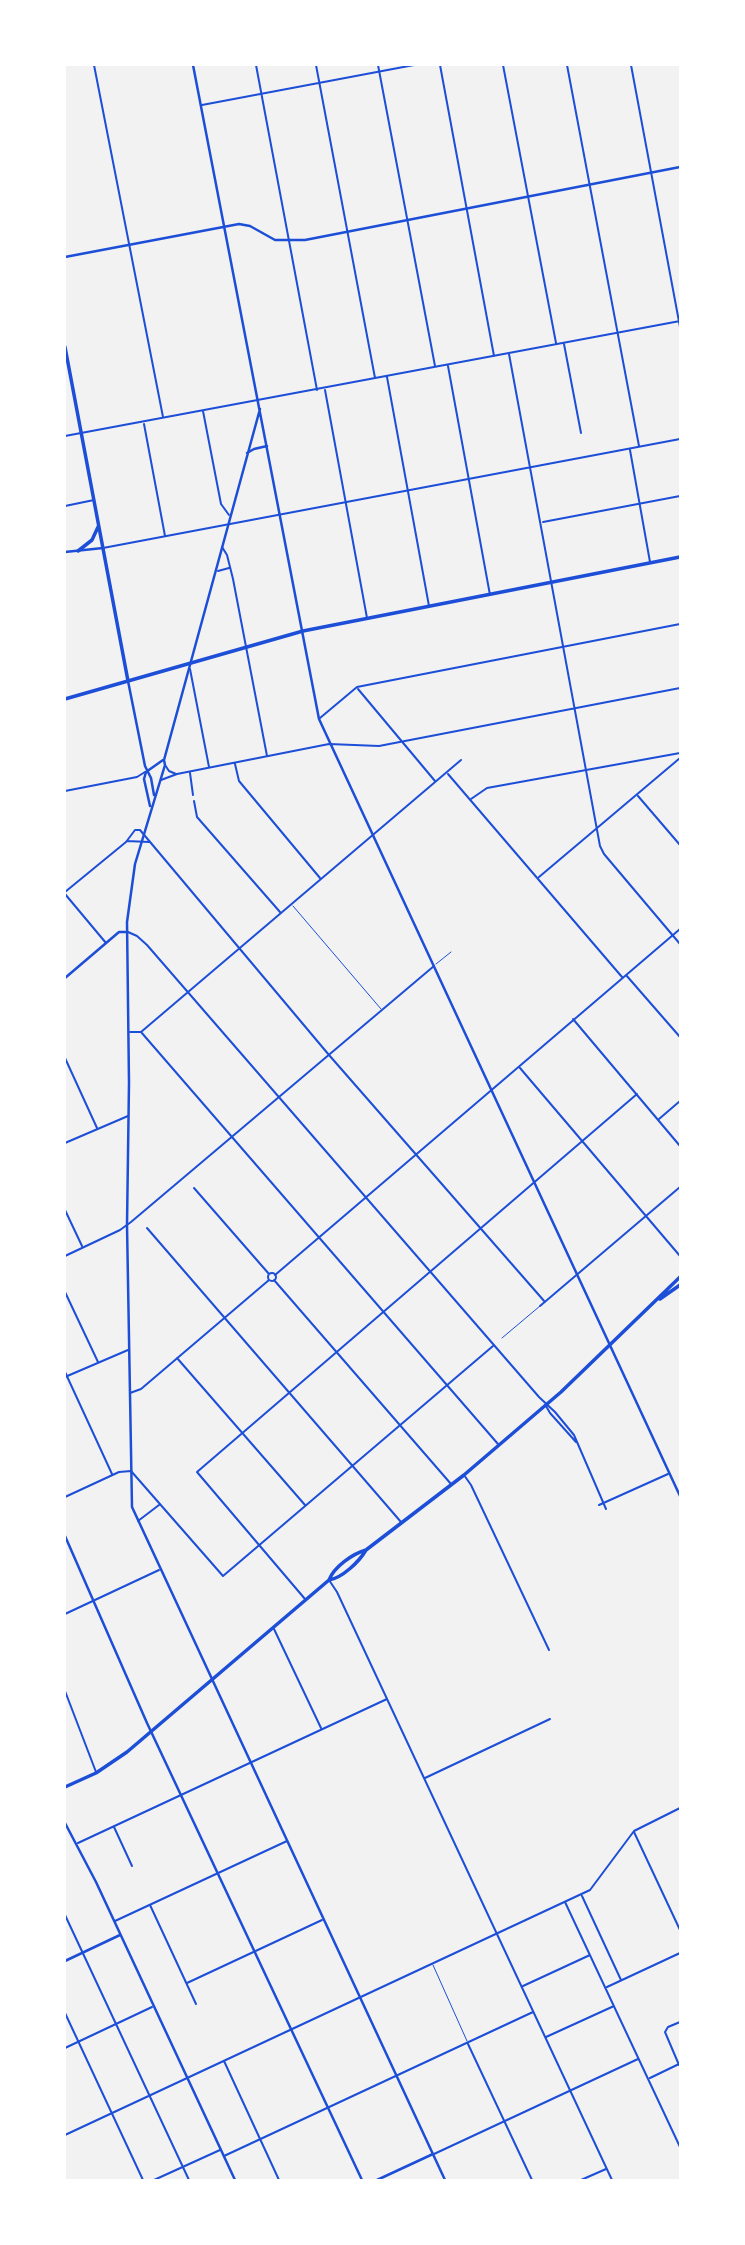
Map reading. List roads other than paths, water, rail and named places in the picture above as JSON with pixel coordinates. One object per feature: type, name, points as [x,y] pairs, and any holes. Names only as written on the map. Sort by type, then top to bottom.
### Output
[{"type":"main road","points":[[193,65],[319,719],[680,1496]]},
{"type":"main road","points":[[65,257],[223,226],[244,225],[275,240],[290,242],[680,167]]},
{"type":"main road","points":[[65,347],[146,772],[144,779],[150,810]]},
{"type":"main road","points":[[260,409],[189,663],[164,760],[165,765],[143,832],[129,899],[127,1225],[132,1507],[445,2180]]},
{"type":"main road","points":[[247,453],[267,446]]},
{"type":"main road","points":[[78,551],[94,538],[99,525]]},
{"type":"main road","points":[[65,552],[103,548]]},
{"type":"main road","points":[[65,699],[303,631],[680,557]]},
{"type":"main road","points":[[146,772],[164,760]]},
{"type":"main road","points":[[146,772],[151,778],[155,798]]},
{"type":"main road","points":[[65,978],[119,932],[127,932]]},
{"type":"main road","points":[[65,1787],[96,1773],[152,1732],[329,1580],[336,1579],[366,1550],[452,1485],[546,1405],[680,1277]]},
{"type":"main road","points":[[658,1300],[680,1285]]},
{"type":"main road","points":[[65,1536],[152,1732],[362,2180]]},
{"type":"main road","points":[[65,1823],[77,1843],[235,2180]]},
{"type":"main road","points":[[65,1961],[120,1934]]},
{"type":"main road","points":[[377,2180],[433,2154]]},
{"type":"street","points":[[94,65],[163,418]]},
{"type":"street","points":[[256,65],[317,390]]},
{"type":"street","points":[[316,65],[375,379]]},
{"type":"street","points":[[378,65],[435,368]]},
{"type":"street","points":[[201,105],[414,65]]},
{"type":"street","points":[[440,65],[495,357]]},
{"type":"street","points":[[503,65],[557,344]]},
{"type":"street","points":[[567,65],[639,447]]},
{"type":"street","points":[[631,65],[680,327]]},
{"type":"street","points":[[65,436],[680,321]]},
{"type":"street","points":[[564,343],[581,433]]},
{"type":"street","points":[[509,354],[604,854],[680,944]]},
{"type":"street","points":[[448,365],[491,595]]},
{"type":"street","points":[[386,377],[429,607]]},
{"type":"street","points":[[325,389],[368,618]]},
{"type":"street","points":[[202,411],[220,504],[230,516]]},
{"type":"street","points":[[144,422],[165,537]]},
{"type":"street","points":[[103,548],[680,439]]},
{"type":"street","points":[[630,449],[650,563]]},
{"type":"street","points":[[541,522],[680,496]]},
{"type":"street","points":[[65,506],[94,500]]},
{"type":"street","points":[[221,547],[227,555],[230,568],[267,756]]},
{"type":"street","points":[[215,571],[230,568]]},
{"type":"street","points":[[319,719],[357,687],[680,625]]},
{"type":"street","points":[[189,663],[209,768]]},
{"type":"street","points":[[357,687],[436,782]]},
{"type":"street","points":[[160,781],[177,774],[329,744],[379,746],[680,688]]},
{"type":"street","points":[[470,800],[487,788],[680,753]]},
{"type":"street","points":[[538,878],[680,758]]},
{"type":"street","points":[[129,1032],[141,1032],[461,760]]},
{"type":"street","points":[[235,764],[239,781],[321,879]]},
{"type":"street","points":[[165,765],[169,771],[177,774]]},
{"type":"street","points":[[65,791],[137,777],[146,772]]},
{"type":"street","points":[[190,772],[193,795]]},
{"type":"street","points":[[447,773],[623,978]]},
{"type":"street","points":[[637,795],[680,844]]},
{"type":"street","points":[[194,801],[197,817],[281,913]]},
{"type":"street","points":[[106,943],[65,893],[126,842],[135,830],[143,832],[329,1055],[545,1302]]},
{"type":"street","points":[[126,842],[149,842]]},
{"type":"street","points":[[274,1280],[275,1275],[680,929]]},
{"type":"street","points":[[127,932],[141,939],[188,992],[546,1405],[576,1442],[606,1509]]},
{"type":"street","points":[[65,1256],[127,1225],[434,966]]},
{"type":"street","points":[[626,975],[680,1037]]},
{"type":"street","points":[[573,1019],[680,1146]]},
{"type":"street","points":[[141,1032],[499,1445]]},
{"type":"street","points":[[65,1058],[97,1128]]},
{"type":"street","points":[[519,1066],[680,1256]]},
{"type":"street","points":[[306,1600],[197,1472],[636,1094]]},
{"type":"street","points":[[659,1120],[680,1101]]},
{"type":"street","points":[[65,1143],[129,1115]]},
{"type":"street","points":[[540,1306],[680,1187]]},
{"type":"street","points":[[194,1188],[269,1274],[275,1275]]},
{"type":"street","points":[[65,1210],[83,1247]]},
{"type":"street","points":[[148,1228],[402,1522]]},
{"type":"street","points":[[269,1274],[269,1280]]},
{"type":"street","points":[[129,1393],[139,1390],[269,1280],[274,1280],[452,1485]]},
{"type":"street","points":[[65,1292],[98,1362]]},
{"type":"street","points":[[65,1497],[123,1471],[131,1471],[223,1576],[494,1345]]},
{"type":"street","points":[[66,1377],[129,1350]]},
{"type":"street","points":[[177,1358],[306,1506]]},
{"type":"street","points":[[65,1372],[113,1475]]},
{"type":"street","points":[[599,1505],[670,1473]]},
{"type":"street","points":[[464,1475],[549,1650]]},
{"type":"street","points":[[137,1521],[159,1504]]},
{"type":"street","points":[[65,1614],[160,1569]]},
{"type":"street","points":[[329,1580],[337,1592],[612,2180]]},
{"type":"street","points":[[274,1628],[322,1729]]},
{"type":"street","points":[[65,1691],[96,1773]]},
{"type":"street","points":[[77,1843],[387,1699]]},
{"type":"street","points":[[424,1778],[550,1719]]},
{"type":"street","points":[[65,2135],[593,1888],[634,1830],[680,1808]]},
{"type":"street","points":[[114,1826],[132,1866]]},
{"type":"street","points":[[634,1830],[680,1930]]},
{"type":"street","points":[[114,1921],[287,1841]]},
{"type":"street","points":[[581,1894],[621,1980]]},
{"type":"street","points":[[565,1902],[680,2147]]},
{"type":"street","points":[[150,1904],[196,2004]]},
{"type":"street","points":[[65,1915],[189,2180]]},
{"type":"street","points":[[187,1983],[323,1919]]},
{"type":"street","points":[[606,1987],[680,1953]]},
{"type":"street","points":[[522,1987],[590,1955]]},
{"type":"street","points":[[65,2048],[153,2006]]},
{"type":"street","points":[[545,2037],[614,2006]]},
{"type":"street","points":[[224,2156],[534,2012]]},
{"type":"street","points":[[65,2013],[143,2180]]},
{"type":"street","points":[[649,2079],[680,2064],[665,2034],[668,2027],[680,2021]]},
{"type":"street","points":[[468,2043],[532,2180]]},
{"type":"street","points":[[433,2154],[639,2058]]},
{"type":"street","points":[[224,2061],[279,2180]]},
{"type":"street","points":[[154,2180],[221,2149]]},
{"type":"street","points":[[582,2180],[607,2169]]},
{"type":"lane","points":[[291,904],[382,1010]]},
{"type":"lane","points":[[434,966],[451,952]]},
{"type":"lane","points":[[502,1338],[540,1306]]},
{"type":"lane","points":[[432,1964],[468,2043]]}]
